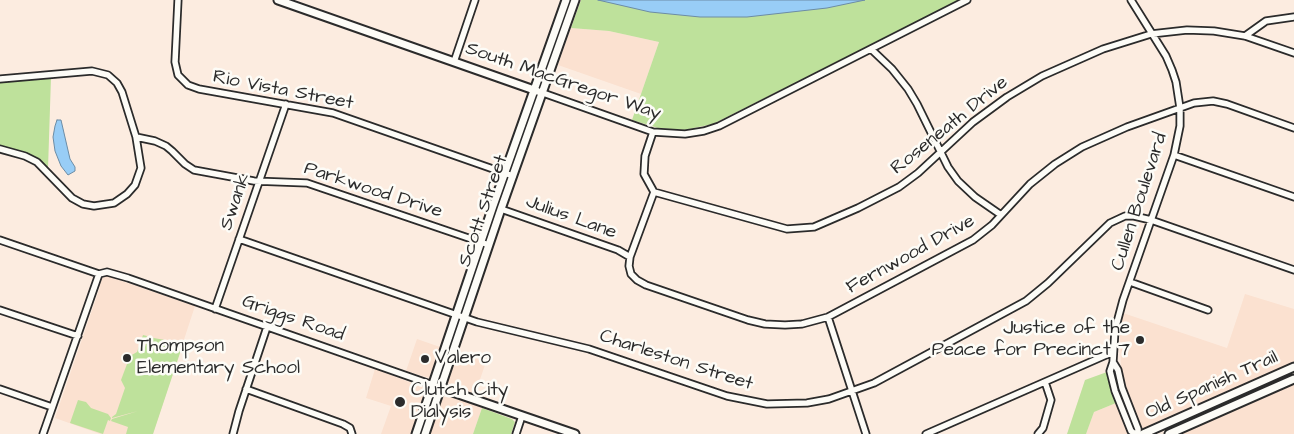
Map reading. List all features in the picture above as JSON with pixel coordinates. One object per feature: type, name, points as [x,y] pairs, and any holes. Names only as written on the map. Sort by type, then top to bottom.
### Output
[{"type":"main road","name":"South MacGregor Way","points":[[278,0],[543,93]]},
{"type":"main road","name":"Scott Street","points":[[416,434],[504,173],[566,0]]},
{"type":"main road","name":"Scott Street","points":[[425,434],[501,209],[575,0]]},
{"type":"main road","name":"Old Spanish Trail","points":[[1142,434],[1294,367]]},
{"type":"main road","name":"Old Spanish Trail","points":[[1169,434],[1294,379]]},
{"type":"main road","points":[[1259,382],[1263,393]]},
{"type":"main road","name":"Griggs Road","points":[[433,385],[575,434]]},
{"type":"main road","points":[[1199,409],[1203,419]]},
{"type":"street","name":"Rio Vista Street","points":[[178,0],[175,62],[178,75],[185,82],[199,89],[333,113],[513,176]]},
{"type":"street","points":[[454,62],[475,0]]},
{"type":"street","name":"South MacGregor Way","points":[[543,93],[653,132],[685,134],[704,131],[719,126],[967,0]]},
{"type":"street","name":"Cullen Boulevard","points":[[1130,0],[1166,56],[1176,82],[1180,108],[1180,126],[1174,154],[1115,330],[1113,362],[1110,371],[1131,431],[1136,434]]},
{"type":"street","points":[[1245,36],[1266,21],[1294,17]]},
{"type":"street","name":"Roseneath Drive","points":[[654,192],[786,229],[814,227],[899,187],[918,173],[973,122],[1022,87],[1103,49],[1151,34],[1187,30],[1214,31],[1245,36],[1294,53]]},
{"type":"street","points":[[871,49],[892,69],[908,89],[948,167],[975,198],[1001,215]]},
{"type":"street","points":[[0,79],[67,72],[92,71],[104,73],[120,87],[136,136],[141,168],[138,180],[121,199],[107,205],[94,206],[83,204],[72,198],[37,162],[25,156],[0,149]]},
{"type":"street","name":"Fernwood Drive","points":[[630,257],[629,266],[631,274],[646,285],[765,324],[802,324],[828,317],[973,240],[985,232],[1030,184],[1068,155],[1101,138],[1194,103],[1214,101],[1294,128]]},
{"type":"street","name":"Swank","points":[[214,309],[286,104]]},
{"type":"street","points":[[630,257],[654,192],[644,174],[645,156],[653,132]]},
{"type":"street","name":"Parkwood Drive","points":[[136,136],[166,146],[194,170],[259,181],[306,183],[489,245]]},
{"type":"street","points":[[1174,154],[1294,197]]},
{"type":"street","name":"Julius Lane","points":[[501,209],[618,250],[630,257]]},
{"type":"street","name":"Charleston Street","points":[[240,239],[465,317],[589,349],[744,400],[767,404],[807,403],[829,399],[874,383],[1026,301],[1048,283],[1117,218],[1134,216],[1151,220],[1294,270]]},
{"type":"street","name":"Griggs Road","points":[[0,240],[99,274],[110,272],[433,385]]},
{"type":"street","points":[[43,434],[99,274]]},
{"type":"street","points":[[1130,282],[1208,310]]},
{"type":"street","points":[[0,310],[78,336]]},
{"type":"street","points":[[828,317],[866,434]]},
{"type":"street","points":[[233,434],[267,327]]},
{"type":"street","points":[[926,434],[1113,352]]},
{"type":"street","points":[[1038,434],[1043,428],[1051,400],[1045,382]]},
{"type":"street","points":[[0,388],[52,407]]},
{"type":"street","points":[[246,389],[343,424],[350,428],[352,434]]},
{"type":"street","points":[[516,434],[522,416]]},
{"type":"shaded area","points":[[571,28],[609,31],[659,42],[641,94],[558,65]]},
{"type":"shaded area","name":"Thompson Elementary School","points":[[107,276],[195,306],[153,434],[100,434],[55,418],[100,287],[99,285],[102,278]]},
{"type":"shaded area","points":[[1245,294],[1294,309],[1294,363],[1144,429],[1141,428],[1123,383],[1121,373],[1120,334],[1123,313],[1227,348]]},
{"type":"shaded area","name":"Valero","points":[[417,339],[443,348],[430,378],[406,371]]},
{"type":"shaded area","points":[[456,352],[486,362],[475,394],[448,383],[447,378]]},
{"type":"shaded area","points":[[375,369],[427,389],[428,391],[414,434],[381,434],[391,406],[366,398]]},
{"type":"shaded area","points":[[1294,383],[1294,434],[1179,434],[1258,399]]},
{"type":"shaded area","points":[[448,396],[482,408],[473,434],[428,434],[439,400]]},
{"type":"shaded area","points":[[1116,403],[1128,434],[1086,434],[1094,412]]},
{"type":"green space","points":[[581,0],[959,0],[713,124],[684,130],[658,128],[632,120],[659,42],[609,31],[571,28]]},
{"type":"green space","points":[[51,77],[48,169],[39,160],[28,154],[0,147],[0,82]]},
{"type":"green space","points":[[143,335],[147,336],[143,345],[145,347],[148,337],[165,340],[167,345],[181,350],[153,434],[126,434],[128,427],[111,421],[112,419],[138,411],[112,418],[116,414],[125,388],[121,380],[130,356],[137,352]]},
{"type":"green space","points":[[1107,372],[1116,403],[1094,412],[1086,434],[1067,434],[1085,380]]},
{"type":"green space","points":[[78,400],[86,402],[91,408],[108,414],[111,418],[110,421],[108,420],[103,434],[70,423]]},
{"type":"green space","points":[[482,408],[512,419],[515,422],[511,434],[473,434]]},
{"type":"water","points":[[598,0],[865,0],[827,8],[747,17],[700,17],[650,12]]},
{"type":"water","points":[[57,120],[61,120],[70,159],[75,167],[75,171],[68,175],[61,166],[55,151],[53,137]]},
{"type":"place","name":"Justice of the Peace for Precinct 7","points":[[1140,340]]},
{"type":"place","name":"Thompson Elementary School","points":[[127,358]]},
{"type":"place","name":"Valero","points":[[425,359]]},
{"type":"place","name":"Clutch City Dialysis","points":[[400,402]]}]
